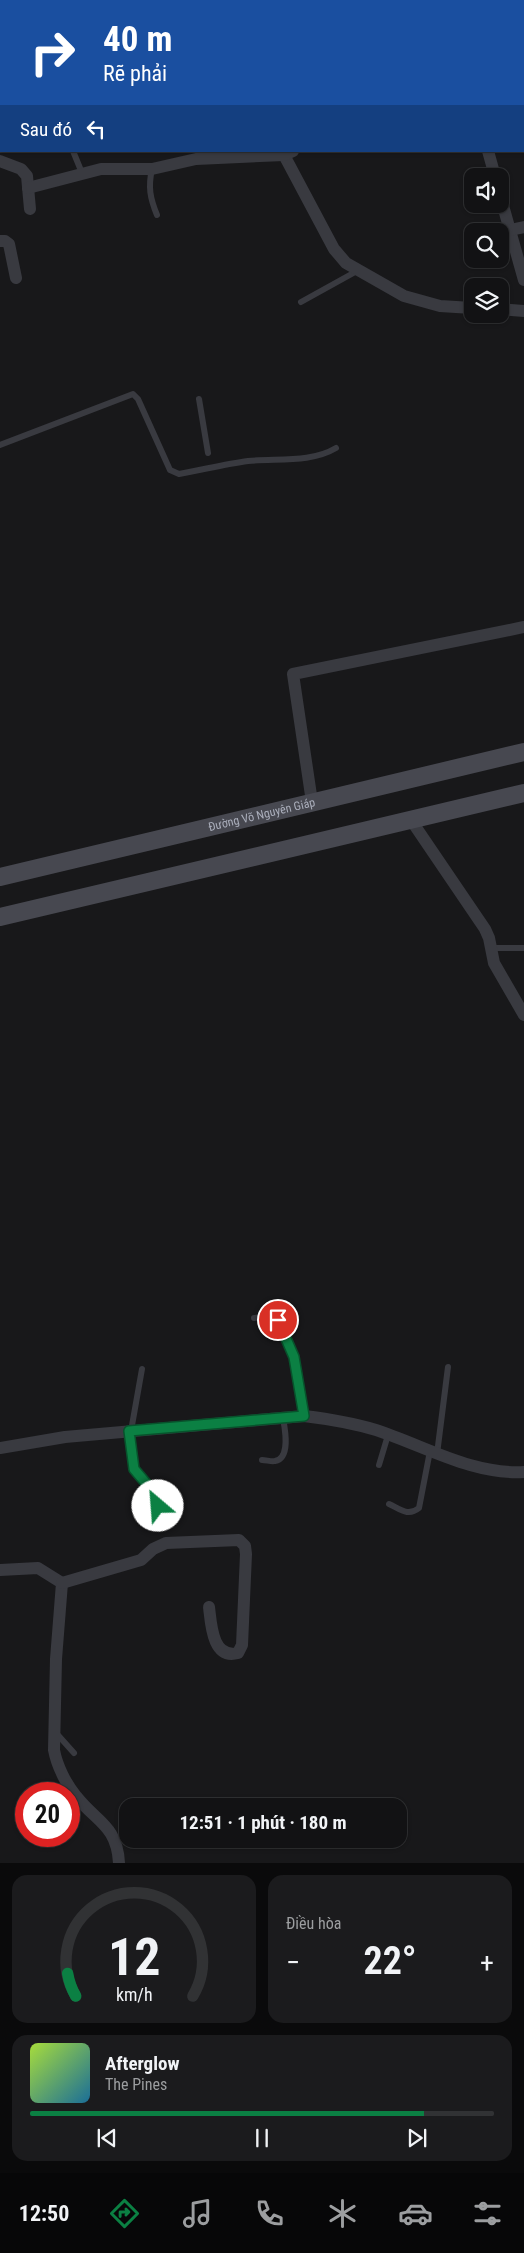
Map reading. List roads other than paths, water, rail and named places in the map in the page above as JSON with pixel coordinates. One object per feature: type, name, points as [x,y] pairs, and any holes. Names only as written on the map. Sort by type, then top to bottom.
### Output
[{"type":"main road","name":"Đường Võ Nguyên Giáp","points":[[0,877],[524,752]]},
{"type":"main road","points":[[0,917],[524,793]]},
{"type":"street","points":[[488,152],[493,168]]},
{"type":"street","points":[[28,188],[101,169],[152,169],[196,159],[289,153],[334,249],[358,271],[404,296],[421,302],[440,306],[464,308]]},
{"type":"street","points":[[0,161],[24,172],[30,209]]},
{"type":"street","points":[[505,213],[524,280]]},
{"type":"street","points":[[510,230],[524,227]]},
{"type":"street","points":[[0,241],[5,241],[9,244],[16,278]]},
{"type":"street","points":[[509,309],[524,310]]},
{"type":"street","points":[[312,802],[292,674],[524,627]]},
{"type":"street","points":[[411,820],[484,929],[494,963],[524,1015]]},
{"type":"street","points":[[0,1448],[65,1437],[304,1416],[336,1420],[388,1435],[490,1472],[524,1472]]},
{"type":"street","points":[[0,1570],[38,1568],[62,1583],[140,1560],[157,1546],[166,1543],[238,1540],[245,1546],[246,1554],[244,1620],[242,1645],[238,1654],[226,1652],[214,1641],[209,1607]]},
{"type":"street","points":[[62,1583],[56,1659],[54,1750],[56,1762],[76,1796],[110,1830],[114,1838],[119,1863]]},
{"type":"lane","points":[[74,152],[82,173]]},
{"type":"lane","points":[[152,169],[148,186],[157,215]]},
{"type":"lane","points":[[301,302],[358,271]]},
{"type":"lane","points":[[0,445],[133,394],[138,399],[170,470],[179,474],[211,466],[316,456],[326,454],[336,448]]},
{"type":"lane","points":[[199,399],[208,453]]},
{"type":"lane","points":[[491,948],[524,948]]},
{"type":"lane","points":[[254,1318],[269,1316],[278,1320],[294,1357],[304,1416]]},
{"type":"lane","points":[[390,1504],[407,1513],[414,1513],[419,1508],[434,1452],[448,1367]]},
{"type":"lane","points":[[142,1369],[130,1431],[134,1469],[156,1495],[158,1506]]},
{"type":"lane","points":[[262,1460],[275,1461],[280,1458],[285,1449],[283,1418]]},
{"type":"lane","points":[[379,1465],[388,1435]]},
{"type":"lane","points":[[55,1730],[59,1738],[74,1753]]}]
